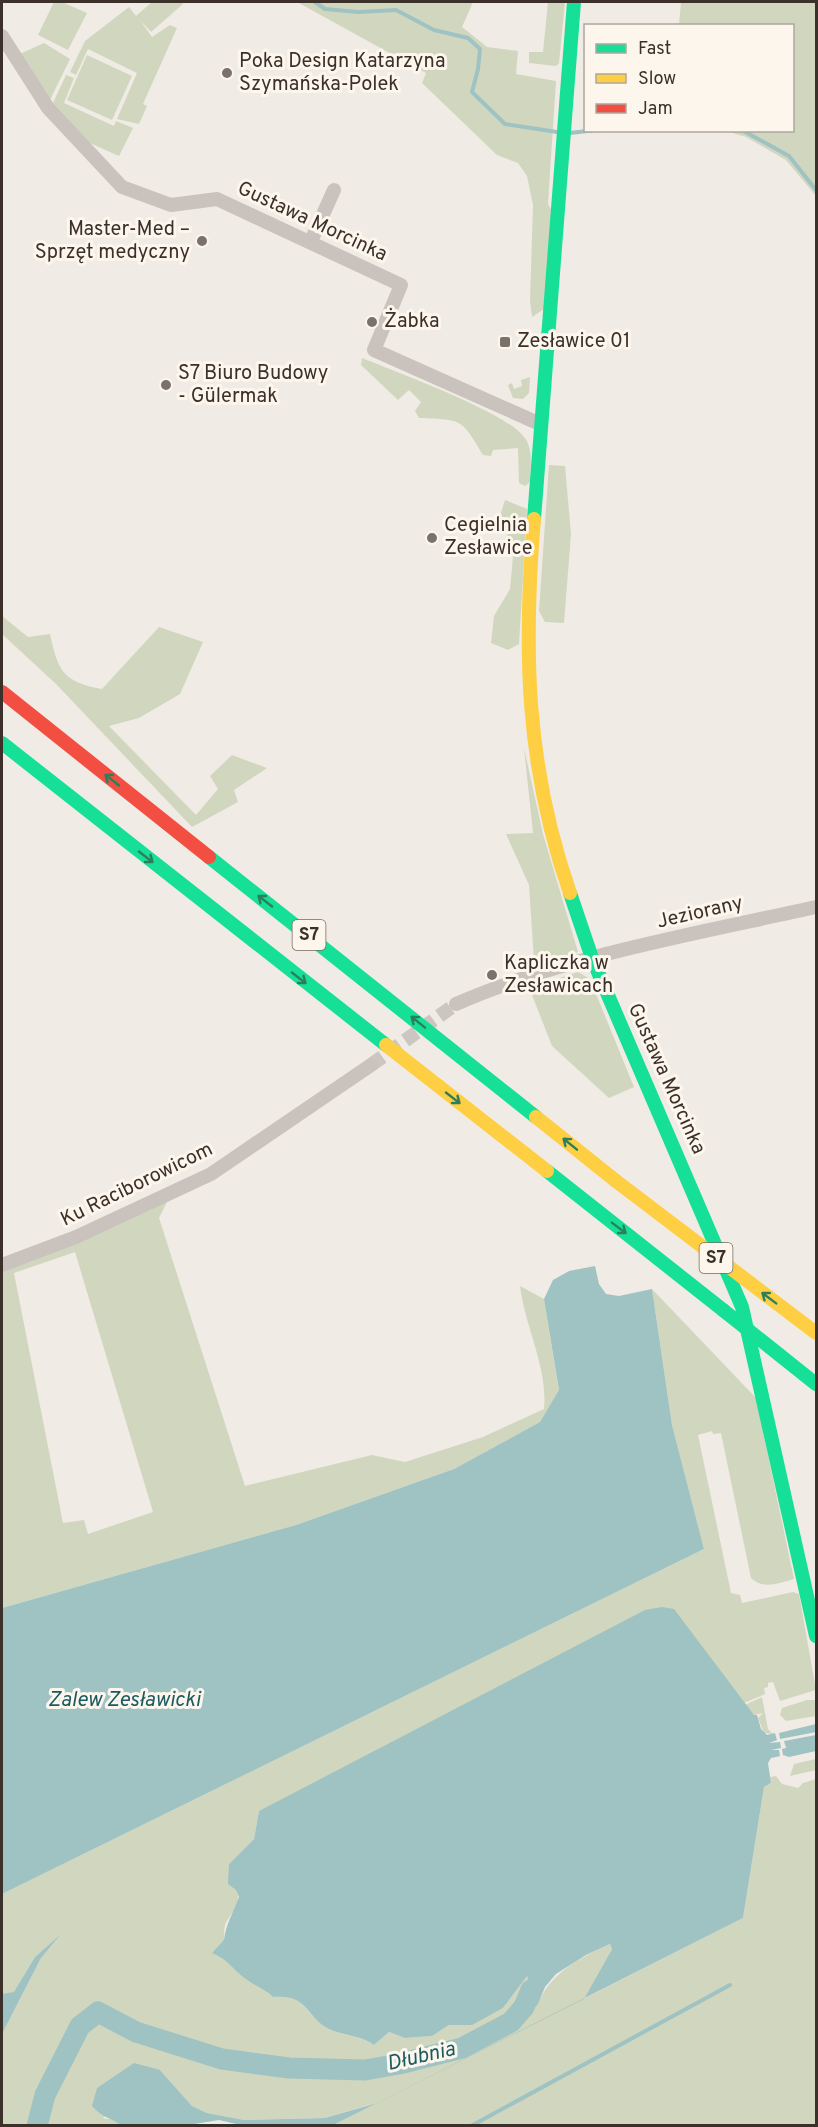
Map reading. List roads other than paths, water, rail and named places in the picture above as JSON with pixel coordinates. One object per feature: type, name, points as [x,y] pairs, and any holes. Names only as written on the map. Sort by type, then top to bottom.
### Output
[{"type":"main road","name":"Gustawa Morcinka","points":[[574,2],[540,424],[528,609],[531,724],[539,784],[554,848],[592,958],[742,1307],[816,1635]]},
{"type":"main road","name":"S7","points":[[2,692],[616,1181],[816,1333]]},
{"type":"main road","name":"S7","points":[[2,743],[816,1384]]},
{"type":"street","name":"Gustawa Morcinka","points":[[2,36],[48,108],[122,187],[171,205],[218,199],[402,285],[374,350],[540,424]]},
{"type":"street","points":[[311,241],[334,190]]},
{"type":"street","name":"Jeziorany","points":[[592,958],[816,907]]},
{"type":"street","points":[[456,1004],[499,987],[592,958]]},
{"type":"street","name":"Ku Raciborowicom","points":[[2,1265],[76,1237],[211,1174],[371,1065]]},
{"type":"water","name":"Zalew Zesławicki","points":[[595,1266],[599,1284],[606,1294],[619,1296],[652,1289],[672,1425],[704,1549],[2,1894],[2,1608],[296,1525],[454,1469],[540,1422],[559,1390],[544,1299],[553,1280],[569,1271]]},
{"type":"water","points":[[662,1607],[674,1609],[754,1715],[757,1715],[761,1729],[767,1735],[775,1733],[777,1740],[769,1743],[780,1742],[781,1748],[771,1750],[779,1750],[780,1756],[771,1758],[768,1763],[771,1783],[764,1787],[743,1918],[585,1998],[612,1949],[610,1944],[586,1955],[556,1974],[545,1987],[538,2004],[520,2020],[518,2010],[529,1982],[527,1976],[503,2008],[472,2025],[449,2025],[432,2036],[405,2038],[389,2032],[374,2045],[363,2039],[329,2029],[294,1999],[273,1997],[212,1953],[224,1940],[239,1897],[236,1890],[228,1884],[229,1864],[254,1839],[259,1811],[645,1610]]},
{"type":"water","points":[[816,1724],[816,1732],[780,1739],[779,1733]]},
{"type":"water","points":[[816,1735],[816,1751],[789,1757],[783,1755],[782,1749],[786,1748],[784,1741]]},
{"type":"water","points":[[60,1935],[41,1958],[2,2034],[2,1994],[14,1992],[35,1957]]},
{"type":"water","points":[[585,1998],[584,1999],[376,2103]]},
{"type":"water","points":[[134,2063],[160,2070],[192,2106],[207,2113],[244,2120],[325,2118],[376,2103],[333,2125],[245,2126],[219,2120],[188,2125],[121,2125],[92,2106],[97,2088]]},
{"type":"waterway","points":[[315,2],[325,9],[358,12],[396,10],[434,30],[468,38],[480,49],[472,92],[505,124],[557,132]]},
{"type":"waterway","points":[[570,133],[584,131]]},
{"type":"waterway","points":[[746,132],[789,156],[816,190]]},
{"type":"waterway","points":[[471,2126],[730,1985]]},
{"type":"waterway","name":"Dłubnia","points":[[37,2126],[45,2095],[80,2026],[98,2012],[136,2032],[222,2059],[289,2068],[365,2070],[462,2048],[511,2022],[524,2007],[531,1990]]},
{"type":"tunnel","points":[[371,1065],[456,1004]]},
{"type":"place","name":"Poka Design Katarzyna Szymańska-Polek","points":[[227,73]]},
{"type":"place","name":"Master-Med – Sprzęt medyczny","points":[[202,241]]},
{"type":"place","name":"Żabka","points":[[372,322]]},
{"type":"place","name":"Zesławice 01","points":[[505,342]]},
{"type":"place","name":"S7 Biuro Budowy - Gülermak","points":[[166,385]]},
{"type":"place","name":"Cegielnia Zesławice","points":[[432,538]]},
{"type":"place","name":"Kapliczka w Zesławicach","points":[[492,975]]}]
